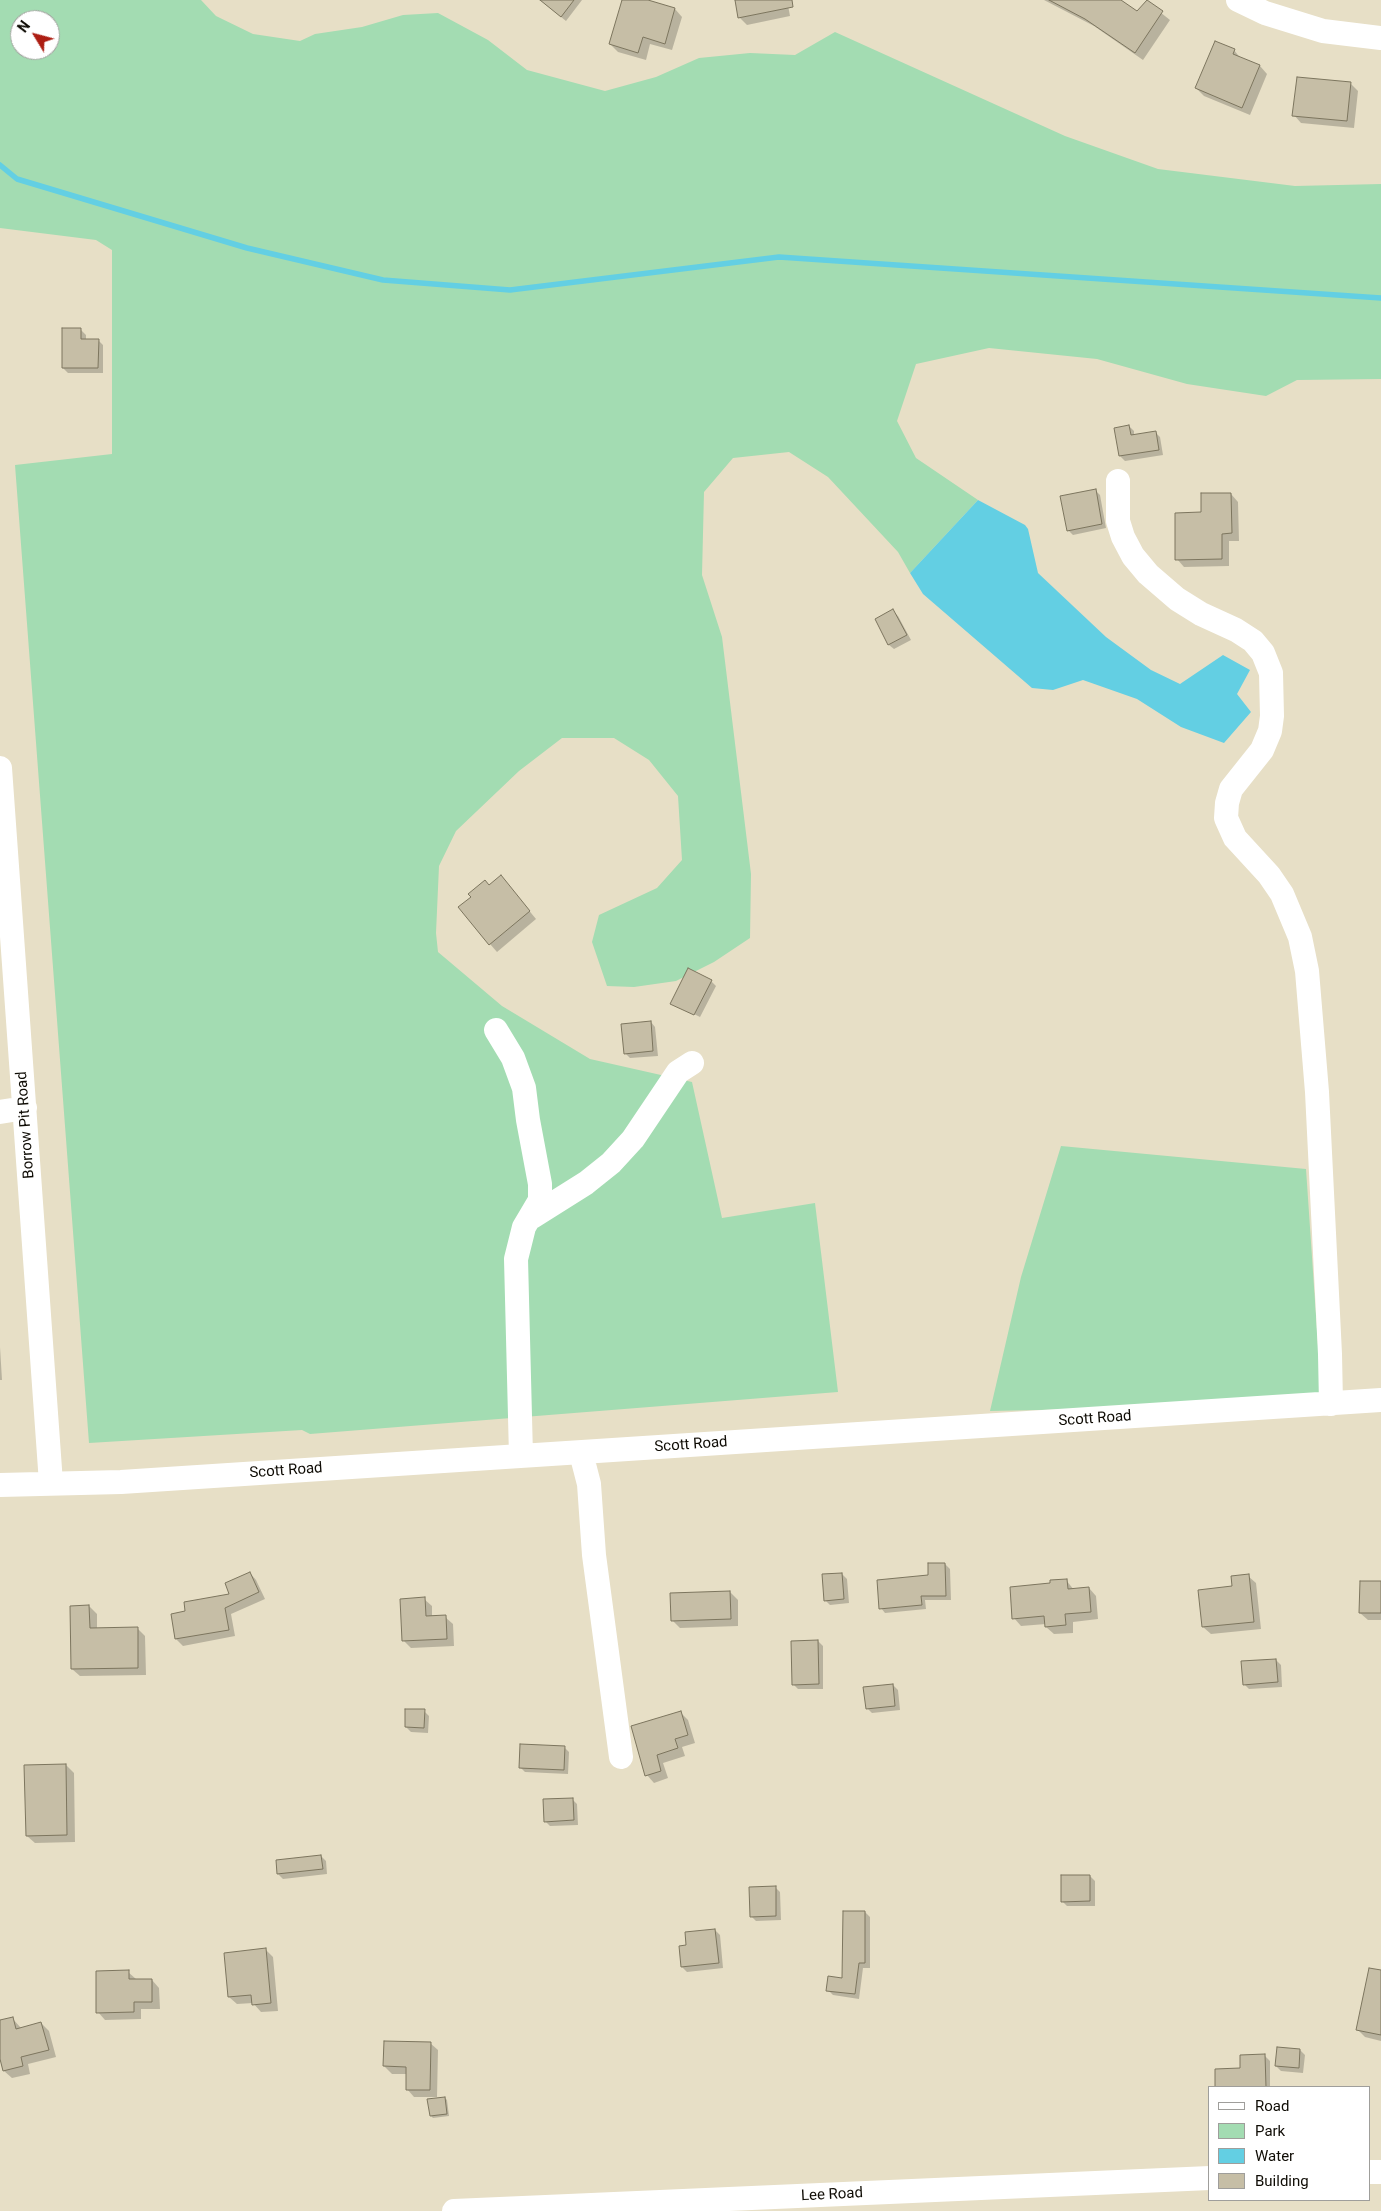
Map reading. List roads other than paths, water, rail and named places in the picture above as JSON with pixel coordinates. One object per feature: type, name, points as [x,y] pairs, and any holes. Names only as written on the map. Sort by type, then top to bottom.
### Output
[{"type":"street","points":[[1238,0],[1265,13],[1323,31],[1381,38]]},
{"type":"street","points":[[1118,481],[1118,521],[1122,537],[1133,556],[1148,574],[1177,599],[1201,614],[1236,630],[1253,641],[1263,653],[1270,673],[1272,716],[1270,731],[1262,750],[1231,789],[1227,803],[1226,818],[1235,838],[1269,875],[1282,894],[1300,937],[1307,971],[1317,1092],[1331,1404]]},
{"type":"street","name":"Borrow Pit Road","points":[[0,768],[51,1483]]},
{"type":"street","points":[[496,1030],[513,1058],[524,1088],[540,1184],[540,1200],[532,1217],[524,1227],[516,1259],[521,1456]]},
{"type":"street","points":[[532,1217],[586,1183],[611,1163],[633,1139],[678,1072],[692,1063]]},
{"type":"street","points":[[0,1112],[25,1108]]},
{"type":"street","name":"Scott Road","points":[[0,1484],[120,1482],[1381,1400]]},
{"type":"street","points":[[581,1452],[589,1484],[594,1555],[620,1757]]},
{"type":"street","name":"Lee Road","points":[[454,2211],[1208,2178]]},
{"type":"water","points":[[978,500],[1025,525],[1028,529],[1038,573],[1106,637],[1151,670],[1180,684],[1223,655],[1250,670],[1237,694],[1251,712],[1224,743],[1181,727],[1137,699],[1083,680],[1053,690],[1032,688],[923,594],[910,573]]},
{"type":"waterway","points":[[0,165],[17,179],[247,248],[383,280],[510,290],[779,257],[1381,298]]}]
